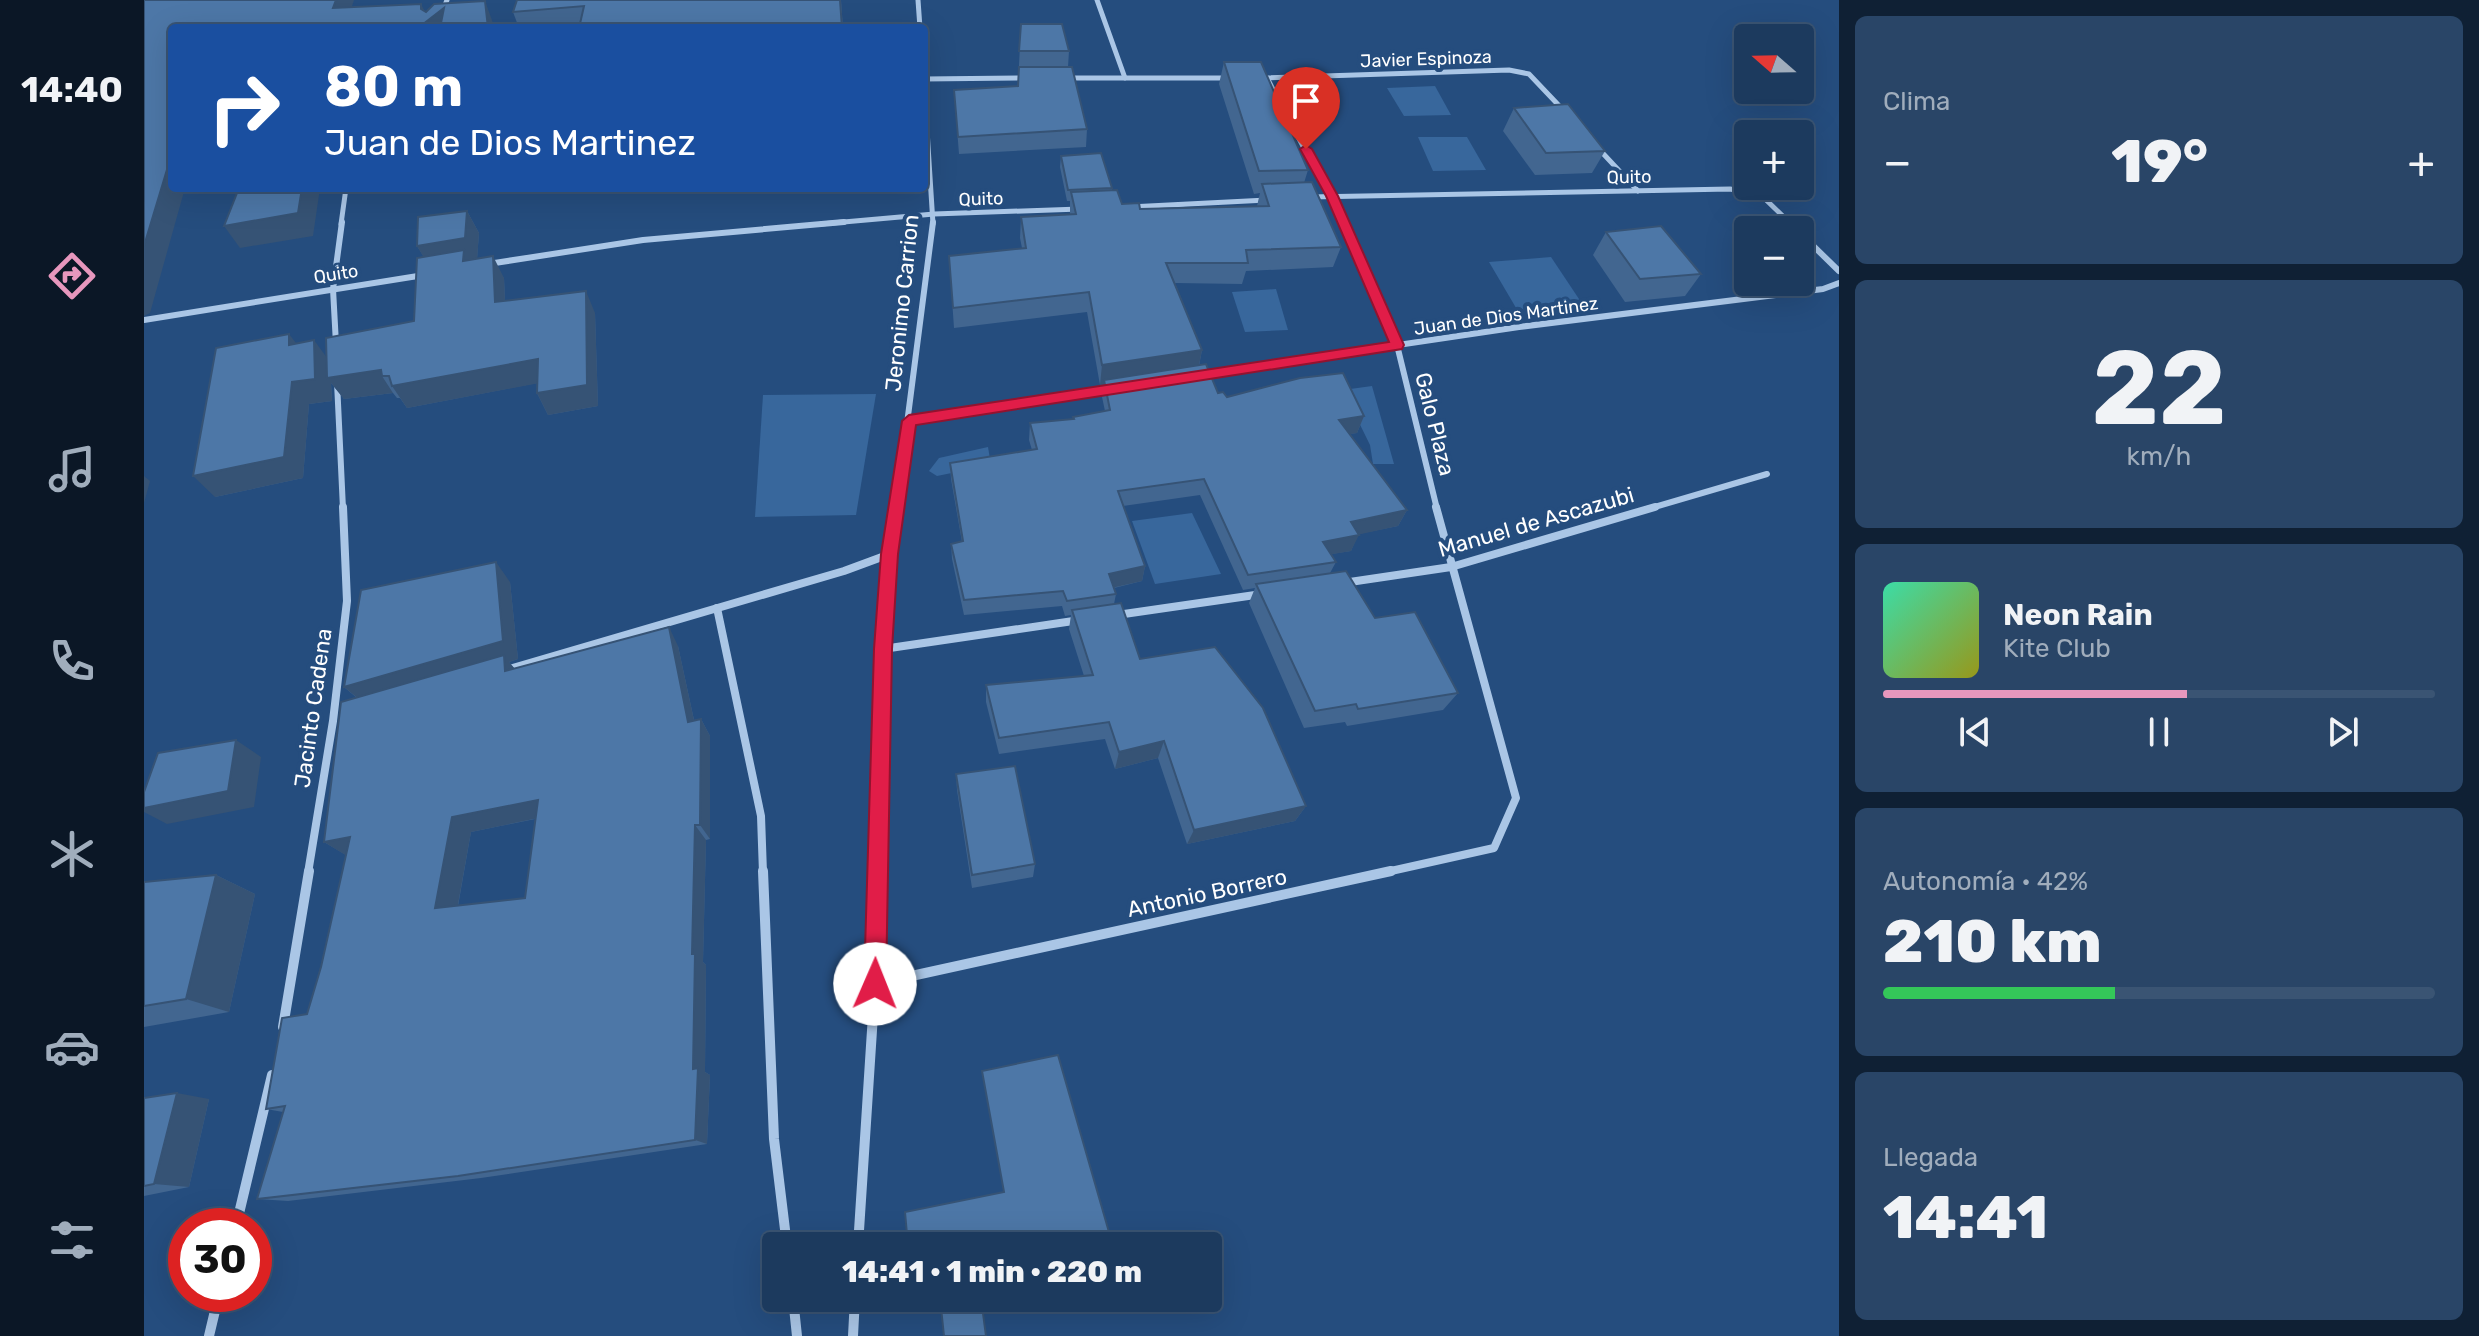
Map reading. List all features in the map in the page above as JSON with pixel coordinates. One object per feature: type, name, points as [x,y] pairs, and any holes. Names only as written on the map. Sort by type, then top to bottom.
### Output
[{"type":"street","points":[[438,24],[447,0]]},
{"type":"street","points":[[918,0],[920,24]]},
{"type":"street","points":[[1097,0],[1125,78]]},
{"type":"street","name":"Javier Espinoza","points":[[1251,78],[1509,70],[1529,74],[1573,121]]},
{"type":"street","points":[[928,81],[1032,78]]},
{"type":"street","points":[[1063,78],[1235,78]]},
{"type":"street","name":"Galo Plaza","points":[[1267,78],[1332,196],[1397,345],[1451,567],[1516,798]]},
{"type":"street","name":"Jeronimo Carrion","points":[[859,1232],[875,984],[883,649],[890,554],[934,214],[928,134]]},
{"type":"street","points":[[1595,144],[1638,191]]},
{"type":"street","name":"Quito","points":[[1302,198],[1730,189],[1761,195],[1783,216]]},
{"type":"street","points":[[336,351],[333,289],[345,192]]},
{"type":"street","points":[[1119,208],[1272,199]]},
{"type":"street","name":"Quito","points":[[472,267],[643,240],[934,214],[1088,209]]},
{"type":"street","name":"Quito","points":[[1814,247],[1839,271]]},
{"type":"street","name":"Quito","points":[[144,320],[426,274]]},
{"type":"street","name":"Juan de Dios Martinez","points":[[1186,376],[1823,289],[1839,283]]},
{"type":"street","name":"Jacinto Cadena","points":[[282,1032],[333,721],[347,601],[337,367]]},
{"type":"street","points":[[909,421],[1125,386]]},
{"type":"street","name":"Manuel de Ascazubi","points":[[1340,583],[1451,567],[1767,474]]},
{"type":"street","points":[[502,671],[890,554]]},
{"type":"street","points":[[1103,617],[1277,592]]},
{"type":"street","points":[[717,608],[761,816],[774,1139],[785,1232]]},
{"type":"street","points":[[883,649],[1088,619]]},
{"type":"street","points":[[333,721],[348,716]]},
{"type":"street","name":"Antonio Borrero","points":[[875,984],[1494,848],[1516,798]]},
{"type":"street","points":[[240,1208],[275,1062]]},
{"type":"street","points":[[209,1336],[215,1312]]},
{"type":"street","points":[[794,1312],[797,1336]]},
{"type":"street","points":[[853,1336],[854,1312]]},
{"type":"shaded area","points":[[1435,86],[1451,115],[1404,116],[1387,88]]},
{"type":"shaded area","points":[[1418,137],[1467,137],[1486,170],[1433,171]]},
{"type":"shaded area","points":[[1551,257],[1587,311],[1522,318],[1489,262]]},
{"type":"shaded area","points":[[1276,289],[1288,330],[1245,332],[1232,292]]},
{"type":"shaded area","points":[[1372,386],[1394,464],[1373,464],[1370,445],[1343,390]]},
{"type":"shaded area","points":[[876,394],[856,515],[755,517],[763,395]]},
{"type":"shaded area","points":[[988,447],[991,465],[937,476],[929,471],[939,458]]},
{"type":"shaded area","points":[[1192,513],[1221,574],[1155,584],[1132,521]]},
{"type":"building","points":[[144,0],[336,0],[333,8],[421,4],[421,9],[426,12],[434,4],[485,1],[488,24],[441,24],[444,8],[423,24],[168,24],[168,166],[144,246]]},
{"type":"building","points":[[517,0],[840,0],[842,24],[580,24],[584,6],[513,12]]},
{"type":"building","points":[[1021,24],[1062,24],[1069,51],[1019,51]]},
{"type":"building","points":[[1224,62],[1261,62],[1308,170],[1259,171]]},
{"type":"building","points":[[1019,67],[1072,67],[1087,129],[958,137],[954,90],[1018,86]]},
{"type":"building","points":[[1568,104],[1605,151],[1546,153],[1514,108]]},
{"type":"building","points":[[1101,153],[1112,188],[1068,190],[1061,156]]},
{"type":"building","points":[[1312,182],[1341,247],[1246,250],[1248,263],[1166,263],[1202,350],[1102,365],[1089,292],[953,308],[949,256],[1026,248],[1021,217],[1076,214],[1071,192],[1117,190],[1122,204],[1139,203],[1140,209],[1269,206],[1262,184]]},
{"type":"building","points":[[237,192],[301,192],[298,213],[224,226]]},
{"type":"building","points":[[467,211],[465,238],[417,246],[418,217]]},
{"type":"building","points":[[1661,226],[1701,274],[1640,279],[1606,232]]},
{"type":"building","points":[[464,250],[463,261],[493,256],[495,302],[586,291],[587,385],[537,393],[538,359],[392,386],[389,376],[382,376],[381,370],[327,378],[326,338],[414,321],[417,258]]},
{"type":"building","points":[[289,334],[289,345],[314,340],[315,379],[292,382],[284,457],[193,476],[216,348]]},
{"type":"building","points":[[1206,364],[1218,393],[1223,392],[1227,397],[1300,378],[1343,373],[1364,416],[1339,420],[1407,510],[1351,522],[1359,535],[1323,542],[1336,562],[1248,575],[1204,479],[1118,491],[1145,566],[1109,574],[1116,594],[1067,601],[1063,591],[964,600],[951,544],[963,541],[950,463],[1037,449],[1030,423],[1074,419],[1110,410],[1104,380]]},
{"type":"building","points":[[496,562],[503,641],[344,687],[361,590]]},
{"type":"building","points":[[1346,571],[1375,618],[1415,612],[1458,693],[1358,709],[1356,704],[1315,711],[1256,584]]},
{"type":"building","points":[[1121,603],[1140,659],[1215,647],[1263,708],[1306,806],[1194,830],[1164,741],[1119,752],[1109,722],[999,738],[986,685],[1093,675],[1072,610]]},
{"type":"building","points":[[669,627],[688,722],[701,719],[700,825],[695,825],[692,954],[695,954],[693,1069],[698,1068],[695,1140],[458,1176],[257,1199],[285,1106],[266,1109],[282,1018],[307,1014],[321,967],[350,837],[324,842],[341,702],[504,655],[505,671]],"holes":[[[538,800],[525,898],[435,908],[452,817]]]},
{"type":"building","points":[[236,740],[228,791],[144,808],[144,792],[158,753]]},
{"type":"building","points":[[1015,766],[1035,864],[972,875],[956,774]]},
{"type":"building","points":[[216,875],[186,999],[144,1006],[144,882]]},
{"type":"building","points":[[1058,1055],[1109,1232],[907,1232],[905,1212],[1004,1192],[982,1071]]},
{"type":"building","points":[[177,1093],[154,1184],[144,1186],[144,1098]]},
{"type":"building","points":[[941,1312],[983,1312],[986,1336],[944,1336]]},
{"type":"route","points":[[875,984],[883,649],[890,554],[909,421],[1397,345],[1332,196],[1306,149]]}]
